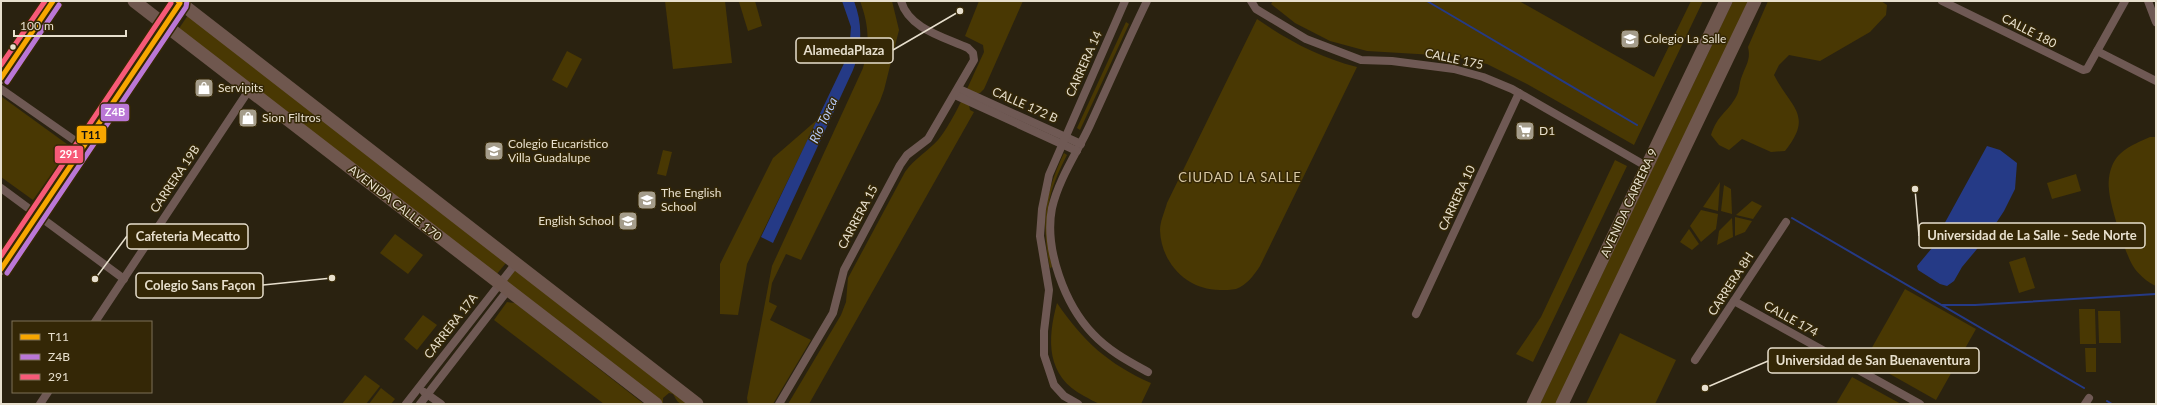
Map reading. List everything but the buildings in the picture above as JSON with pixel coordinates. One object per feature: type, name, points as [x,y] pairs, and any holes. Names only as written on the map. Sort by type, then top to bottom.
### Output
[{"type":"main road","points":[[1,78],[53,1]]},
{"type":"main road","name":"AVENIDA CALLE 170","points":[[134,1],[656,404]]},
{"type":"main road","name":"AVENIDA CARRERA 9","points":[[1532,404],[1726,1]]},
{"type":"main road","points":[[1562,404],[1755,1]]},
{"type":"main road","points":[[1,269],[166,25],[179,2],[697,404]]},
{"type":"street","name":"CARRERA 15","points":[[779,404],[833,313],[844,270],[900,165],[907,155],[928,139],[957,92],[974,60],[973,53],[968,48],[918,25],[909,18],[904,12],[901,1]]},
{"type":"street","name":"CARRERA 14","points":[[1049,290],[1040,236],[1042,209],[1049,175],[1125,1]]},
{"type":"street","points":[[1147,1],[1079,148],[1060,181],[1052,210],[1052,243],[1059,276],[1072,307],[1092,334],[1118,356],[1148,372]]},
{"type":"street","name":"CALLE 175","points":[[1250,1],[1256,9],[1280,25],[1333,50],[1361,60],[1400,62],[1454,69],[1483,77],[1519,93],[1646,166]]},
{"type":"street","points":[[2124,1],[2097,50],[2156,81]]},
{"type":"street","points":[[2148,1],[2156,22]]},
{"type":"street","name":"CALLE 180","points":[[1945,2],[2083,70],[2087,69],[2097,50]]},
{"type":"street","points":[[1,88],[84,146]]},
{"type":"street","name":"CARRERA 19B","points":[[96,321],[249,90]]},
{"type":"street","name":"CALLE 172 B","points":[[957,92],[1079,148]]},
{"type":"street","name":"CARRERA 10","points":[[1416,314],[1519,93]]},
{"type":"street","points":[[1,188],[124,279]]},
{"type":"street","name":"CARRERA 8H","points":[[1695,360],[1786,222]]},
{"type":"street","name":"CARRERA 17A","points":[[420,404],[504,287],[516,263]]},
{"type":"street","points":[[1056,266],[1049,290],[1044,331],[1044,355],[1054,385],[1064,396],[1078,404]]},
{"type":"street","name":"CARRERA 17A","points":[[406,404],[504,287]]},
{"type":"street","name":"CALLE 174","points":[[1734,301],[1920,404]]},
{"type":"street","points":[[418,388],[441,404]]},
{"type":"street","points":[[40,404],[47,393]]},
{"type":"shaded area","points":[[665,1],[725,1],[732,63],[673,69]]},
{"type":"shaded area","points":[[755,1],[762,26],[748,31],[739,2]]},
{"type":"shaded area","points":[[860,1],[892,1],[899,30],[884,90],[880,101],[801,260],[786,254],[772,283],[769,302],[777,306],[770,320],[811,340],[773,404],[748,404],[747,398],[772,266],[863,68],[867,51],[868,34]]},
{"type":"shaded area","points":[[979,1],[1023,1],[984,89],[980,93],[973,94],[969,105],[970,110],[974,112],[809,404],[788,404],[841,315],[846,302],[848,278],[905,172],[938,140],[951,121],[963,98],[984,52],[983,45],[965,36]]},
{"type":"shaded area","points":[[1273,1],[1519,1],[1654,77],[1691,1],[1703,1],[1634,145],[1527,84],[1487,64],[1451,56],[1367,51],[1330,41],[1295,23],[1271,4]]},
{"type":"shaded area","points":[[1733,1],[1749,1],[1556,404],[1540,404]]},
{"type":"shaded area","points":[[1768,1],[1881,1],[1887,5],[1886,15],[1870,32],[1820,61],[1789,55],[1779,65],[1774,75],[1793,104],[1799,120],[1798,129],[1794,139],[1785,151],[1771,152],[1742,139],[1729,150],[1719,145],[1711,135],[1717,122],[1737,95],[1748,59],[1748,47]]},
{"type":"shaded area","points":[[188,15],[506,263],[496,275],[178,30]]},
{"type":"shaded area","points":[[1257,19],[1305,48],[1357,67],[1260,266],[1247,282],[1236,289],[1208,289],[1187,280],[1171,263],[1165,253],[1162,242],[1160,230],[1161,223],[1167,203]]},
{"type":"shaded area","points":[[1126,22],[1129,24],[1080,130],[1077,128]]},
{"type":"shaded area","points":[[567,51],[582,59],[567,88],[552,80]]},
{"type":"shaded area","points":[[2,97],[71,147],[33,200],[1,177]]},
{"type":"shaded area","points":[[818,119],[747,264],[738,315],[720,314],[720,264],[773,158]]},
{"type":"shaded area","points":[[2150,137],[2156,137],[2156,286],[2140,275],[2130,260],[2115,217],[2109,187],[2111,169],[2119,155],[2133,145]]},
{"type":"shaded area","points":[[663,150],[672,152],[666,176],[657,174]]},
{"type":"shaded area","points":[[1064,153],[1067,155],[1054,184],[1048,209],[1047,236],[1052,267],[1050,268],[1047,252],[1045,222],[1046,209],[1052,182]]},
{"type":"shaded area","points":[[1615,160],[1627,166],[1533,362],[1516,354],[1541,317]]},
{"type":"shaded area","points":[[2076,174],[2081,191],[2052,199],[2047,183]]},
{"type":"shaded area","points":[[1720,182],[1718,211],[1703,207]]},
{"type":"shaded area","points":[[1724,185],[1731,189],[1732,214],[1721,211]]},
{"type":"shaded area","points":[[1752,201],[1762,206],[1753,219],[1736,215]]},
{"type":"shaded area","points":[[1701,210],[1718,214],[1716,229],[1701,242],[1690,226]]},
{"type":"shaded area","points":[[1735,217],[1752,221],[1745,232],[1735,236]]},
{"type":"shaded area","points":[[1732,218],[1733,237],[1717,245],[1719,231]]},
{"type":"shaded area","points":[[1689,229],[1699,244],[1692,250],[1680,242]]},
{"type":"shaded area","points":[[395,234],[423,255],[408,274],[380,253]]},
{"type":"shaded area","points":[[2025,257],[2035,288],[2019,293],[2009,262]]},
{"type":"shaded area","points":[[515,270],[688,404],[680,403],[673,394],[669,393],[663,398],[663,404],[661,404],[506,282]]},
{"type":"shaded area","points":[[1905,289],[1976,329],[1936,400],[1865,360]]},
{"type":"shaded area","points":[[507,302],[515,303],[644,404],[604,404],[494,320]]},
{"type":"shaded area","points":[[1057,303],[1077,329],[1098,350],[1122,368],[1151,383],[1141,404],[1101,404],[1094,402],[1072,388],[1062,378],[1056,368],[1052,356],[1051,343]]},
{"type":"shaded area","points":[[2079,309],[2095,309],[2096,344],[2080,344]]},
{"type":"shaded area","points":[[2098,311],[2120,311],[2121,343],[2099,343]]},
{"type":"shaded area","points":[[423,315],[437,325],[417,350],[404,339]]},
{"type":"shaded area","points":[[1620,333],[1676,360],[1655,404],[1586,404]]},
{"type":"shaded area","points":[[2085,348],[2096,348],[2096,372],[2086,372]]},
{"type":"shaded area","points":[[365,375],[380,386],[366,404],[342,404]]},
{"type":"shaded area","points":[[1852,377],[1901,404],[1836,404]]},
{"type":"shaded area","points":[[381,388],[395,399],[391,404],[369,404]]},
{"type":"water","name":"Río Torca","points":[[842,1],[854,1],[857,10],[860,27],[860,44],[856,61],[773,243],[761,237],[849,53],[851,27]]},
{"type":"water","points":[[1987,146],[2000,150],[2017,163],[2015,189],[2004,211],[1987,237],[1962,267],[1954,281],[1947,286],[1940,284],[1918,270],[1917,266],[1932,248],[1934,235],[1942,228]]},
{"type":"waterway","points":[[1427,1],[1637,125]]},
{"type":"waterway","points":[[1792,218],[2084,388]]},
{"type":"waterway","points":[[1942,305],[1975,305],[2156,294]]},
{"type":"waterway","points":[[2107,401],[2112,404]]},
{"type":"transit line","name":"291","points":[[1,65],[45,1]]},
{"type":"transit line","name":"T11","points":[[1,78],[53,1]]},
{"type":"transit line","name":"T11","points":[[1,269],[180,3],[178,1]]},
{"type":"transit line","name":"Z4B","points":[[7,273],[186,7],[187,1]]},
{"type":"transit line","name":"291","points":[[1,256],[171,3]]},
{"type":"transit line","name":"Z4B","points":[[7,82],[59,5]]},
{"type":"place","name":"AlamedaPlaza","points":[[960,11]]},
{"type":"place","name":"Colegio La Salle","points":[[1630,39]]},
{"type":"place","name":"Servipits","points":[[204,88]]},
{"type":"place","name":"Sion Filtros","points":[[248,118]]},
{"type":"place","name":"D1","points":[[1525,131]]},
{"type":"place","name":"Colegio Eucarístico Villa Guadalupe","points":[[494,151]]},
{"type":"place","name":"Universidad de La Salle - Sede Norte","points":[[1915,189]]},
{"type":"place","name":"The English School","points":[[647,200]]},
{"type":"place","name":"English School","points":[[628,221]]},
{"type":"place","name":"Colegio Sans Façon","points":[[332,278]]},
{"type":"place","name":"Cafeteria Mecatto","points":[[95,279]]},
{"type":"place","name":"Universidad de San Buenaventura","points":[[1705,388]]},
{"type":"district","name":"CIUDAD LA SALLE","points":[[1240,177]]}]
